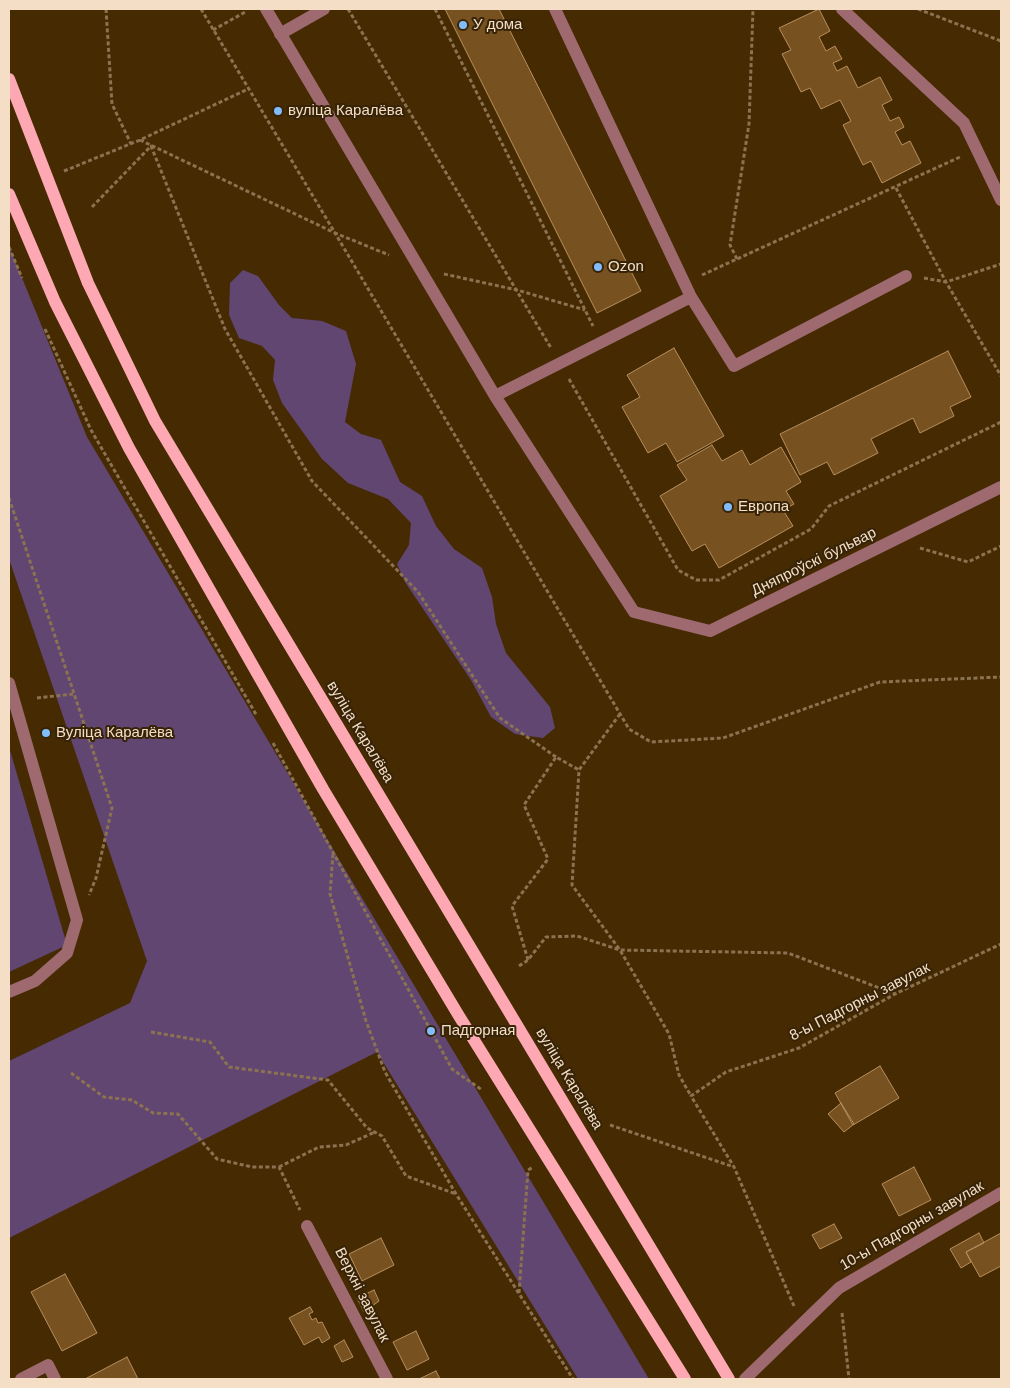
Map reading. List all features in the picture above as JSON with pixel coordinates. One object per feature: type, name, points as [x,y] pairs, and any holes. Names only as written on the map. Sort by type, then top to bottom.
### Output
[{"type":"main road","name":"вуліца Каралёва","points":[[9,79],[88,283],[155,422],[729,1379]]},
{"type":"main road","points":[[9,194],[55,302],[129,448],[318,781],[459,1016],[685,1379]]},
{"type":"street","points":[[266,9],[495,396],[691,297]]},
{"type":"street","points":[[280,34],[324,9]]},
{"type":"street","points":[[555,9],[691,297],[734,366],[906,276]]},
{"type":"street","points":[[842,9],[964,123],[1001,200]]},
{"type":"street","name":"Дняпроўскі бульвар","points":[[495,396],[634,612],[710,631],[1001,487]]},
{"type":"street","points":[[9,684],[77,920],[67,953],[35,981],[9,992]]},
{"type":"street","name":"10-ы Падгорны завулак","points":[[745,1379],[839,1288],[1001,1193]]},
{"type":"street","name":"Верхні завулак","points":[[308,1226],[387,1379]]},
{"type":"street","points":[[21,1379],[48,1365],[55,1379]]},
{"type":"path","points":[[106,9],[112,104],[130,144]]},
{"type":"path","points":[[200,9],[629,729],[651,742],[723,738],[880,682],[1001,677]]},
{"type":"path","points":[[213,30],[251,9]]},
{"type":"path","points":[[348,9],[560,363],[678,570],[696,580],[719,580],[811,529],[829,506],[1001,422]]},
{"type":"path","points":[[435,9],[601,342]]},
{"type":"path","points":[[737,259],[730,245],[749,124],[753,9]]},
{"type":"path","points":[[918,9],[1001,41]]},
{"type":"path","points":[[85,162],[140,140],[248,88]]},
{"type":"path","points":[[140,140],[335,233],[419,268],[517,290],[585,310]]},
{"type":"path","points":[[92,207],[151,146]]},
{"type":"path","points":[[151,146],[225,329],[312,481],[418,592],[500,718],[556,757],[579,770]]},
{"type":"path","points":[[685,283],[976,150]]},
{"type":"path","points":[[896,188],[946,282],[1001,376]]},
{"type":"path","points":[[906,276],[946,282],[1001,264]]},
{"type":"path","points":[[9,498],[112,808],[96,878],[77,920]]},
{"type":"path","points":[[896,540],[968,562],[1001,546]]},
{"type":"path","points":[[37,698],[73,694]]},
{"type":"path","points":[[620,714],[579,770],[572,885],[620,950],[669,1034],[679,1075],[734,1167],[802,1324]]},
{"type":"path","points":[[528,960],[512,906],[548,859],[524,805],[556,757]]},
{"type":"path","points":[[333,853],[330,894],[366,1021],[386,1072],[456,1194],[573,1379]]},
{"type":"path","points":[[519,966],[528,960],[546,937],[577,936],[620,950],[788,953],[895,994]]},
{"type":"path","name":"8-ы Падгорны завулак","points":[[691,1096],[726,1072],[799,1048],[895,994],[1001,944]]},
{"type":"path","points":[[151,1032],[210,1042],[229,1067],[328,1080],[367,1128],[382,1136],[406,1176],[456,1194]]},
{"type":"path","points":[[71,1073],[104,1097],[132,1100],[153,1113],[178,1114],[218,1158],[252,1167],[279,1167],[319,1147],[346,1145],[375,1132]]},
{"type":"path","points":[[610,1125],[734,1167]]},
{"type":"path","points":[[279,1167],[308,1226]]},
{"type":"path","points":[[519,1294],[528,1170]]},
{"type":"path","points":[[839,1288],[849,1379]]},
{"type":"shaded area","points":[[9,246],[87,437],[649,1379],[578,1379],[377,1052],[9,1238],[9,1061],[130,1003],[147,961],[9,559]]},
{"type":"shaded area","points":[[243,270],[258,276],[279,305],[292,318],[322,321],[346,331],[356,364],[345,422],[361,434],[381,440],[400,482],[422,496],[436,526],[454,549],[482,568],[492,597],[496,624],[506,653],[550,707],[555,728],[543,738],[515,734],[491,717],[471,680],[405,582],[397,564],[409,545],[411,523],[388,499],[348,483],[322,459],[282,403],[273,380],[275,360],[262,346],[239,338],[229,315],[230,283]]},
{"type":"shaded area","points":[[9,747],[67,945],[9,972]]},
{"type":"building","points":[[445,9],[499,9],[641,291],[597,313]]},
{"type":"building","points":[[819,9],[830,31],[819,37],[826,51],[835,46],[842,59],[833,63],[837,71],[847,66],[858,88],[880,77],[892,100],[882,105],[890,121],[899,117],[904,127],[895,132],[902,145],[910,141],[921,163],[882,183],[871,161],[863,165],[843,125],[851,121],[840,100],[821,109],[810,88],[801,92],[782,54],[791,50],[779,28]]},
{"type":"building","points":[[674,348],[724,436],[677,462],[666,443],[648,453],[622,407],[640,397],[627,375]]},
{"type":"building","points":[[948,351],[971,397],[950,407],[954,416],[920,433],[913,418],[871,439],[878,453],[834,475],[827,462],[800,475],[780,434]]},
{"type":"building","name":"Европа","points":[[712,445],[722,461],[742,450],[750,465],[781,447],[801,482],[786,491],[794,504],[783,510],[793,526],[719,568],[705,544],[692,551],[660,496],[687,480],[677,465]]},
{"type":"building","points":[[880,1066],[899,1098],[853,1125],[835,1093]]},
{"type":"building","points":[[841,1103],[854,1124],[844,1132],[828,1114]]},
{"type":"building","points":[[914,1167],[931,1200],[899,1216],[882,1184]]},
{"type":"building","points":[[834,1224],[842,1238],[820,1249],[812,1235]]},
{"type":"building","points":[[979,1233],[984,1243],[966,1252],[971,1262],[961,1268],[950,1249]]},
{"type":"building","points":[[1001,1233],[1001,1266],[980,1277],[966,1252]]},
{"type":"building","points":[[381,1238],[394,1265],[362,1281],[349,1254]]},
{"type":"building","points":[[65,1274],[97,1333],[62,1351],[31,1292]]},
{"type":"building","points":[[374,1290],[379,1301],[364,1312],[357,1298]]},
{"type":"building","points":[[310,1307],[313,1312],[309,1314],[312,1320],[316,1318],[318,1323],[322,1322],[330,1338],[322,1343],[319,1337],[304,1345],[289,1318]]},
{"type":"building","points":[[416,1331],[429,1359],[407,1370],[393,1342]]},
{"type":"building","points":[[344,1340],[353,1357],[342,1362],[334,1346]]},
{"type":"building","points":[[127,1357],[138,1379],[85,1379]]},
{"type":"building","points":[[436,1371],[440,1379],[419,1379]]},
{"type":"place","name":"У дома","points":[[463,25]]},
{"type":"place","name":"вуліца Каралёва","points":[[278,111]]},
{"type":"place","name":"Ozon","points":[[598,267]]},
{"type":"place","name":"Европа","points":[[728,507]]},
{"type":"place","name":"Вуліца Каралёва","points":[[46,733]]},
{"type":"place","name":"Падгорная","points":[[431,1031]]}]
